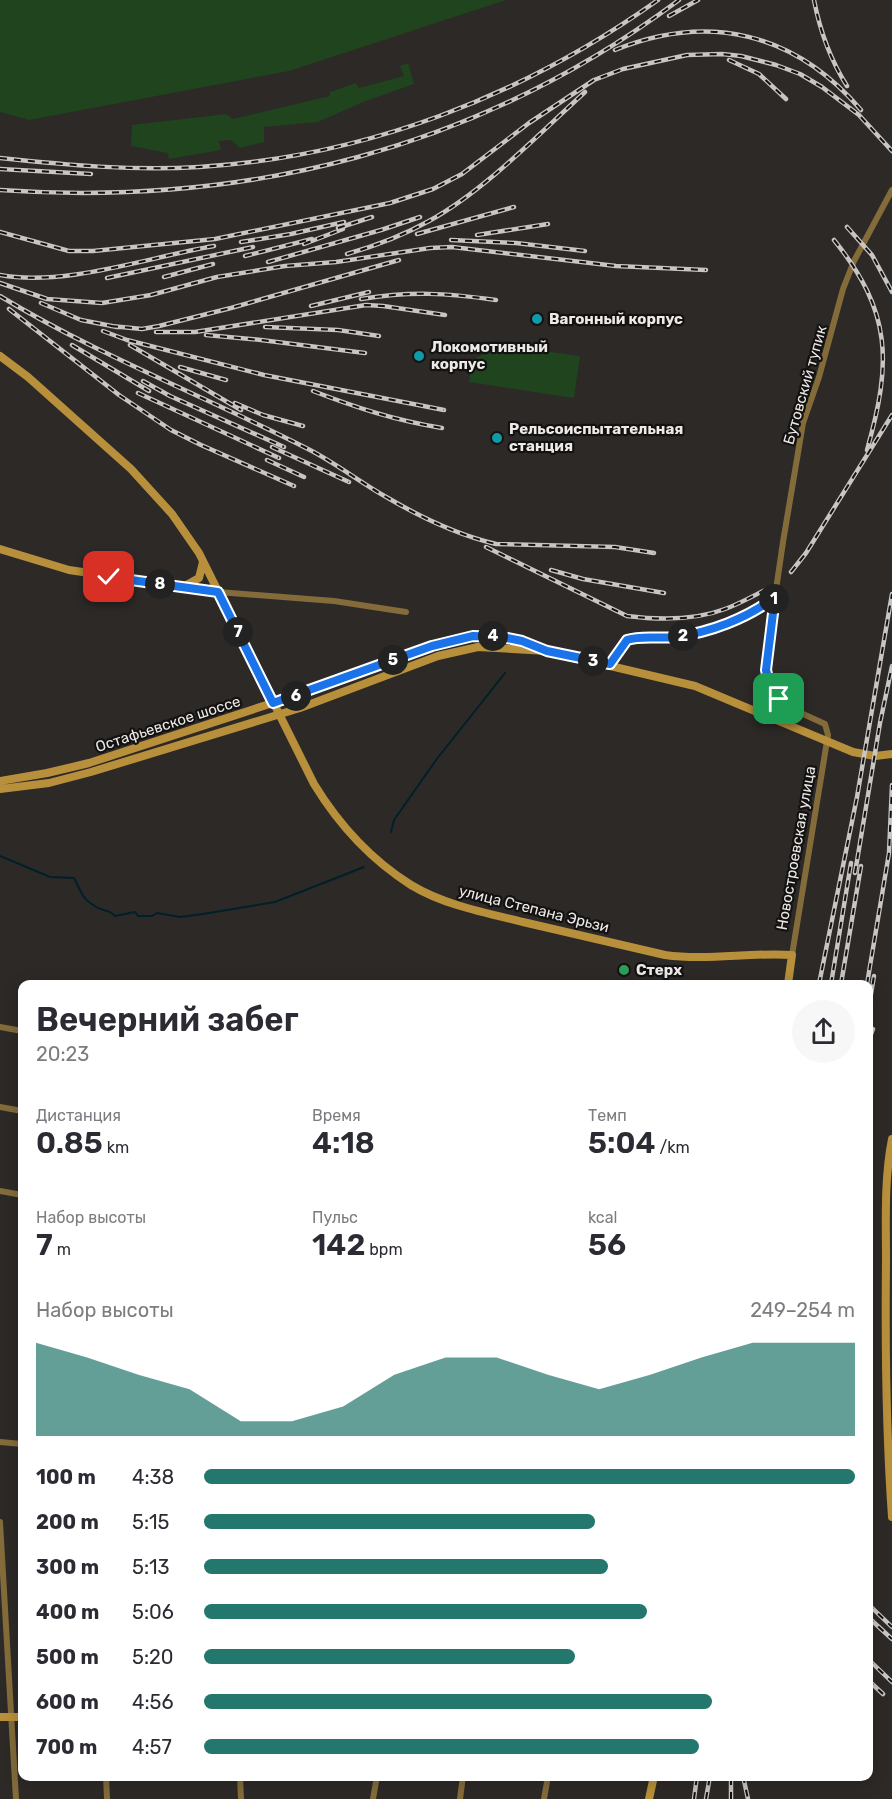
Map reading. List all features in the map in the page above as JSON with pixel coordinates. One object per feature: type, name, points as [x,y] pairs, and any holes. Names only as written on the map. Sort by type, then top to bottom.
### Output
[{"type":"main road","name":"улица Степана Эрьзи","points":[[0,356],[28,377],[145,484],[172,513],[203,562],[314,784],[344,827],[382,865],[413,886],[479,911],[665,955],[691,958],[777,954],[792,956]]},
{"type":"main road","points":[[0,549],[69,570],[218,592]]},
{"type":"main road","points":[[183,588],[199,578],[203,562]]},
{"type":"main road","name":"Остафьевское шоссе","points":[[0,781],[89,763],[273,703],[460,638],[502,637],[522,641],[547,651]]},
{"type":"main road","name":"Остафьевское шоссе","points":[[0,789],[49,783],[279,715],[451,652],[493,647],[547,651],[610,664],[695,686],[853,752],[875,756],[892,754]]},
{"type":"main road","name":"Новостроевская улица","points":[[789,980],[792,956]]},
{"type":"main road","points":[[892,1139],[888,1169],[885,1364],[892,1517]]},
{"type":"main road","points":[[0,1717],[18,1717]]},
{"type":"main road","points":[[649,1799],[653,1781]]},
{"type":"street","name":"Бутовский тупик","points":[[775,597],[803,423],[819,377],[843,289],[854,261],[892,190]]},
{"type":"street","points":[[218,592],[334,601],[406,612]]},
{"type":"street","points":[[610,664],[627,640],[672,638],[693,634],[735,620],[775,597]]},
{"type":"street","name":"Новостроевская улица","points":[[775,597],[766,658],[769,682],[779,699],[790,708],[819,720],[828,729],[828,741],[792,956]]},
{"type":"street","points":[[0,1027],[18,1030]]},
{"type":"street","points":[[0,1107],[18,1110]]},
{"type":"street","points":[[0,1191],[18,1193]]},
{"type":"street","points":[[0,1442],[18,1444]]},
{"type":"street","points":[[0,1522],[16,1799]]},
{"type":"street","points":[[106,1781],[107,1799]]},
{"type":"street","points":[[240,1781],[241,1799]]},
{"type":"street","points":[[373,1799],[376,1781]]},
{"type":"street","points":[[460,1799],[462,1781]]},
{"type":"street","points":[[544,1799],[547,1781]]},
{"type":"green space","points":[[0,0],[506,0],[289,71],[29,120],[0,112]]},
{"type":"green space","points":[[408,63],[414,84],[363,102],[318,122],[264,127],[264,142],[240,148],[231,140],[219,141],[221,150],[169,159],[168,153],[131,146],[132,125],[226,114],[233,119],[330,96],[330,92],[356,83],[359,88],[404,76],[400,66]]},
{"type":"green space","points":[[501,345],[580,356],[574,398],[469,382],[472,360]]},
{"type":"waterway","points":[[391,832],[394,820],[436,760],[505,673]]},
{"type":"waterway","points":[[0,856],[50,877],[74,878],[88,901],[115,916],[135,912],[138,916],[152,916],[157,913],[180,917],[275,902],[364,867]]},
{"type":"railway","points":[[0,158],[100,167],[174,168],[261,161],[322,150],[382,135],[440,116],[497,92],[553,65],[658,0]]},
{"type":"railway","points":[[0,190],[92,193],[182,188],[271,177],[357,157],[441,130],[523,95],[603,52],[679,0]]},
{"type":"railway","points":[[669,16],[698,0]]},
{"type":"railway","points":[[814,0],[826,44],[847,86]]},
{"type":"railway","points":[[615,50],[650,39],[684,33],[717,32],[748,37],[779,47],[808,63],[835,84],[861,110]]},
{"type":"railway","points":[[0,232],[69,251],[93,251],[215,239],[390,203],[433,189],[462,174],[529,123],[594,80],[623,69],[687,55],[741,56],[800,74],[822,87],[859,115],[892,151]]},
{"type":"railway","points":[[729,60],[759,74],[786,99]]},
{"type":"railway","points":[[347,254],[379,244],[450,209],[510,161],[585,92]]},
{"type":"railway","points":[[0,169],[91,174]]},
{"type":"railway","points":[[417,234],[514,207]]},
{"type":"railway","points":[[338,228],[372,217]]},
{"type":"railway","points":[[268,262],[420,217]]},
{"type":"railway","points":[[241,242],[344,222]]},
{"type":"railway","points":[[477,235],[548,224]]},
{"type":"railway","points":[[847,227],[872,255],[892,292]]},
{"type":"railway","points":[[304,244],[343,229]]},
{"type":"railway","points":[[245,256],[312,239]]},
{"type":"railway","points":[[451,240],[516,243],[585,251]]},
{"type":"railway","points":[[834,240],[853,266],[867,291],[877,315],[882,339],[881,390],[867,450]]},
{"type":"railway","points":[[0,275],[25,278],[79,274],[214,246]]},
{"type":"railway","points":[[107,278],[253,247]]},
{"type":"railway","points":[[0,283],[47,299],[102,303],[151,295],[217,277],[285,266],[452,247],[616,266],[706,270]]},
{"type":"railway","points":[[111,326],[142,329],[159,326],[399,260]]},
{"type":"railway","points":[[164,277],[213,264]]},
{"type":"railway","points":[[311,306],[369,292]]},
{"type":"railway","points":[[361,299],[428,294],[496,300]]},
{"type":"railway","points":[[0,296],[114,357],[310,450],[401,505],[454,531],[496,544],[615,547],[654,553]]},
{"type":"railway","points":[[41,303],[81,320],[117,327]]},
{"type":"railway","points":[[156,332],[195,332],[366,305],[445,315]]},
{"type":"railway","points":[[9,309],[119,395],[171,430],[294,486]]},
{"type":"railway","points":[[265,327],[338,330],[379,336]]},
{"type":"railway","points":[[103,331],[127,340],[264,375],[444,410]]},
{"type":"railway","points":[[206,335],[365,353]]},
{"type":"railway","points":[[72,345],[149,391]]},
{"type":"railway","points":[[130,345],[241,410]]},
{"type":"railway","points":[[180,367],[226,380]]},
{"type":"railway","points":[[143,381],[170,396],[284,447]]},
{"type":"railway","points":[[313,391],[376,413],[442,428]]},
{"type":"railway","points":[[138,393],[279,458]]},
{"type":"railway","points":[[235,403],[263,415],[303,426]]},
{"type":"railway","points":[[791,572],[806,553],[892,415]]},
{"type":"railway","points":[[272,447],[349,482]]},
{"type":"railway","points":[[267,460],[304,477]]},
{"type":"railway","points":[[486,547],[627,616],[664,619],[701,616],[730,607],[767,589]]},
{"type":"railway","points":[[551,570],[583,579],[664,593]]},
{"type":"railway","points":[[820,980],[857,797],[892,594]]},
{"type":"railway","points":[[855,873],[892,666]]},
{"type":"railway","points":[[868,980],[889,853],[892,785]]},
{"type":"railway","points":[[832,980],[851,863]]},
{"type":"railway","points":[[842,980],[861,866]]},
{"type":"railway","points":[[873,982],[874,976]]},
{"type":"railway","points":[[873,1609],[892,1627]]},
{"type":"railway","points":[[873,1622],[892,1639]]},
{"type":"railway","points":[[873,1664],[892,1682]]},
{"type":"railway","points":[[873,1685],[883,1694]]},
{"type":"railway","points":[[694,1799],[696,1781]]},
{"type":"railway","points":[[706,1799],[709,1781]]},
{"type":"railway","points":[[731,1781],[731,1799]]},
{"type":"railway","points":[[744,1781],[748,1799]]},
{"type":"place","name":"Вагонный корпус","points":[[537,319]]},
{"type":"place","name":"Локомотивный корпус","points":[[419,356]]},
{"type":"place","name":"Рельсоиспытательная станция","points":[[497,438]]},
{"type":"place","name":"Стерх","points":[[624,970]]},
{"type":"route","points":[[109,577],[218,592],[273,703],[432,646],[473,636],[502,637],[522,641],[547,651],[610,664],[627,640],[672,638],[693,634],[735,620],[775,597],[766,670],[770,686],[779,699]]}]
